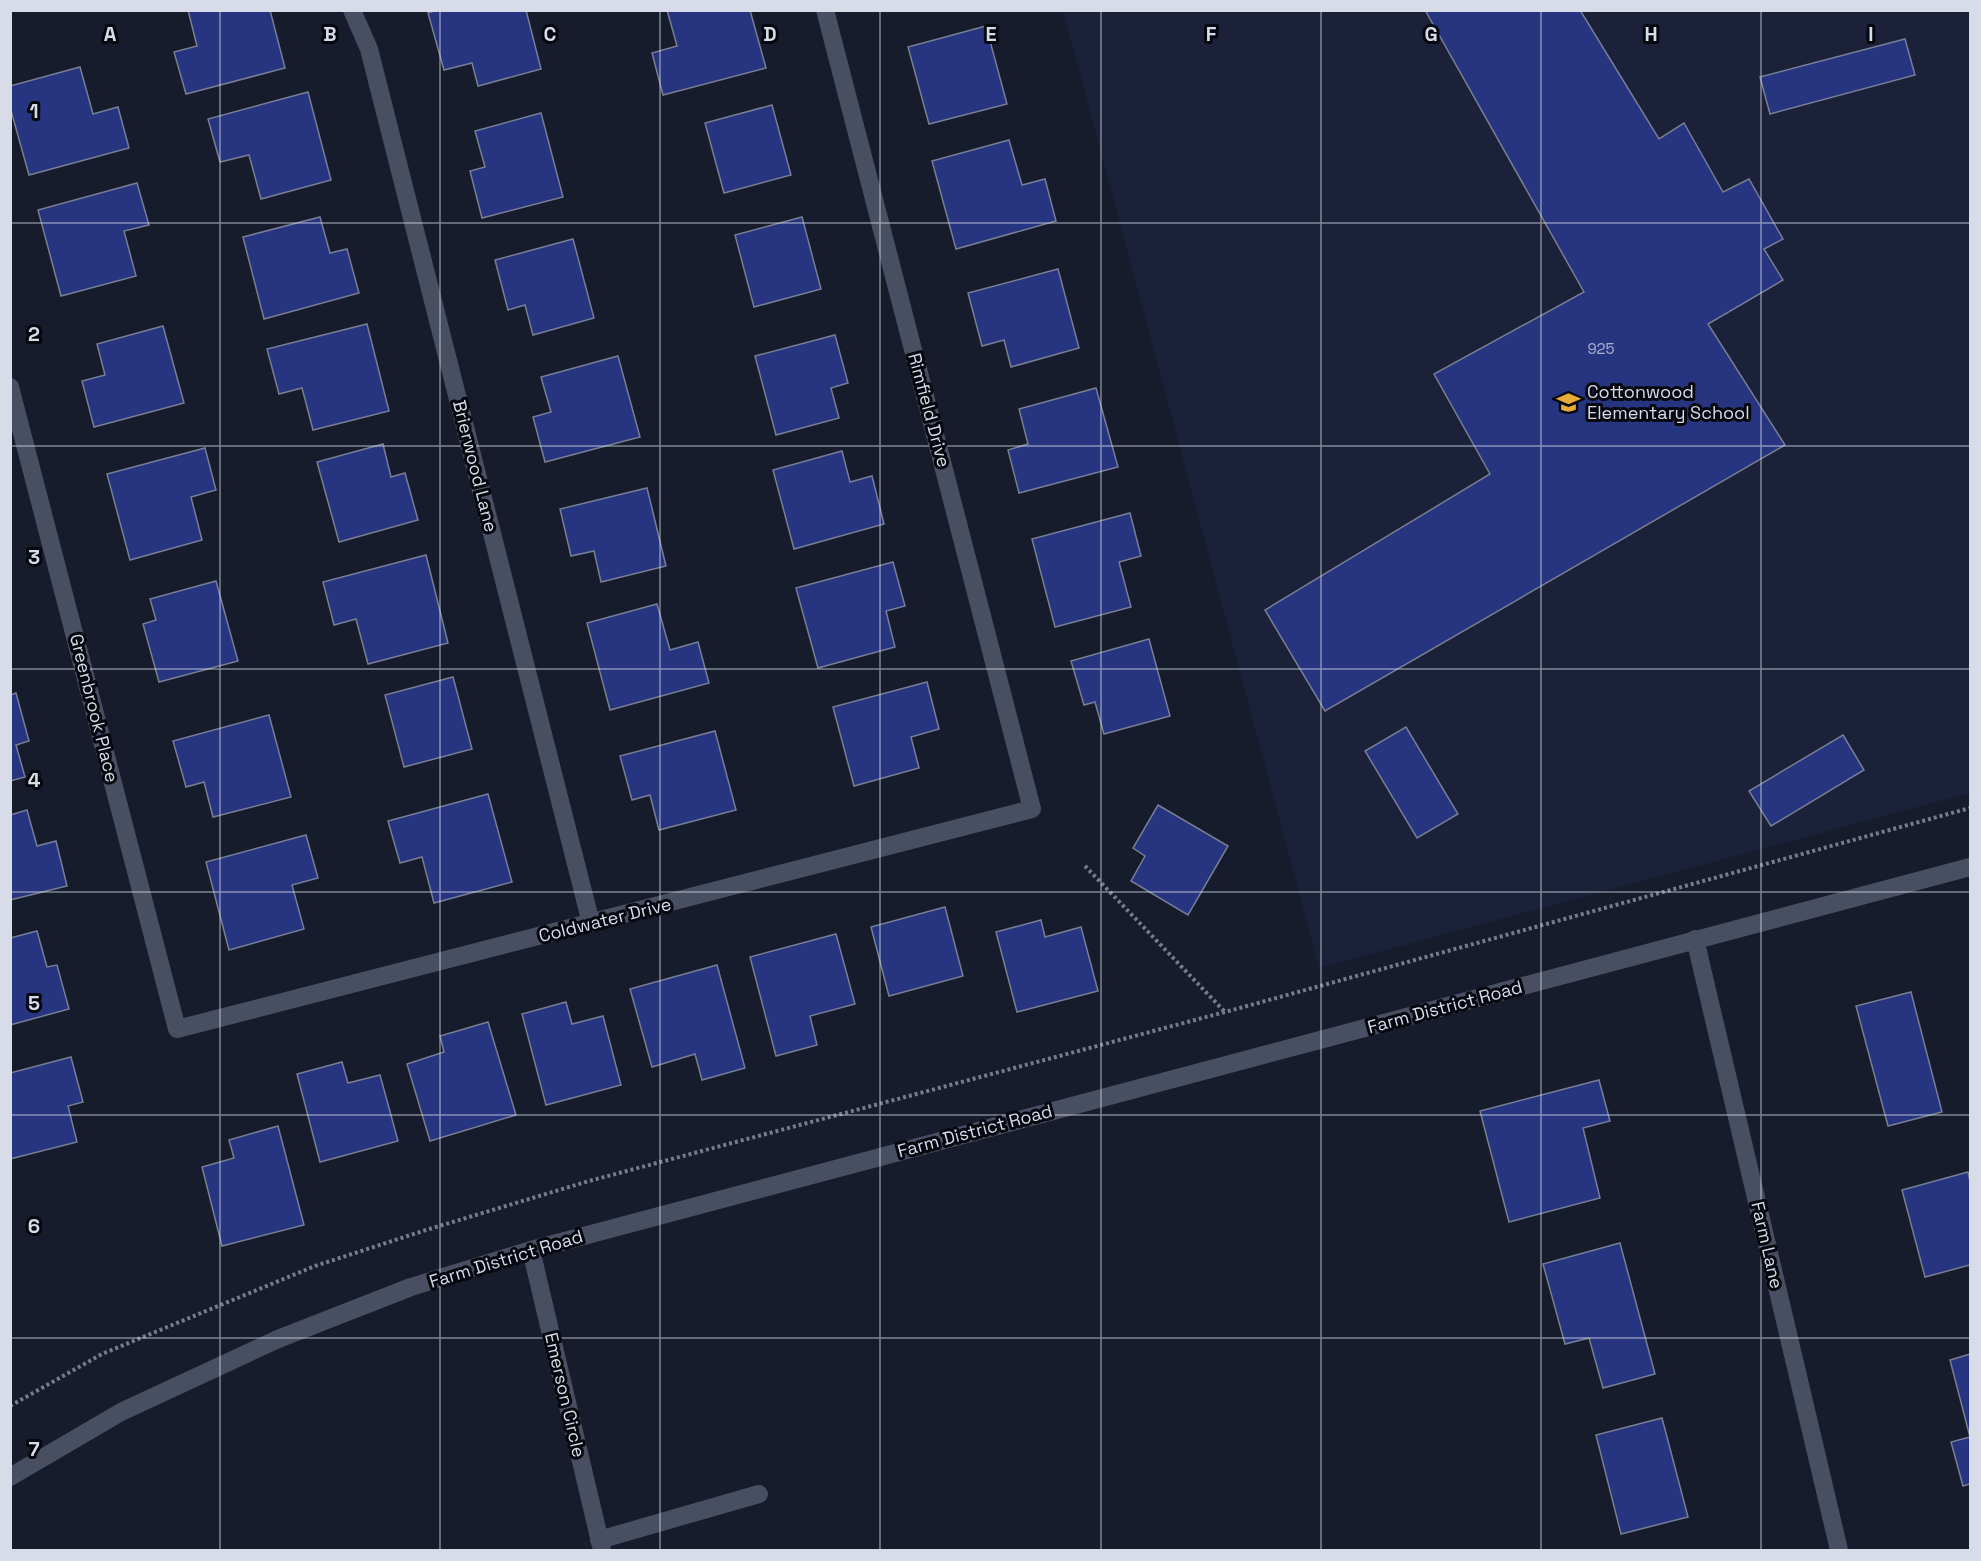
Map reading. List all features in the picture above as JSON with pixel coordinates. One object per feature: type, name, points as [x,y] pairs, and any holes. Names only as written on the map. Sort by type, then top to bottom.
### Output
[{"type":"street","name":"Brierwood Lane","points":[[352,10],[369,49],[591,923]]},
{"type":"street","name":"Rimfield Drive","points":[[825,10],[1032,809]]},
{"type":"street","name":"Greenbrook Place","points":[[10,387],[177,1029]]},
{"type":"street","name":"Coldwater Drive","points":[[177,1029],[1032,809]]},
{"type":"street","name":"Farm District Road","points":[[10,1478],[121,1412],[278,1339],[411,1287],[531,1250],[1971,867]]},
{"type":"street","name":"Farm Lane","points":[[1695,939],[1839,1551]]},
{"type":"street","name":"Emerson Circle","points":[[531,1250],[601,1545],[759,1494]]},
{"type":"path","points":[[10,1406],[102,1354],[315,1266],[404,1237],[590,1181],[1225,1012],[1971,808]]},
{"type":"path","points":[[1085,866],[1225,1012]]},
{"type":"shaded area","name":"Cottonwood Elementary School","points":[[1063,11],[1970,11],[1970,793],[1319,968]]},
{"type":"building","points":[[188,10],[270,10],[285,68],[186,94],[174,52],[197,46]]},
{"type":"building","points":[[437,10],[526,10],[541,69],[478,86],[472,63],[444,70],[428,13]]},
{"type":"building","points":[[667,10],[750,10],[766,68],[663,95],[652,53],[677,46]]},
{"type":"building","points":[[1425,10],[1580,10],[1659,139],[1684,123],[1723,192],[1749,179],[1783,239],[1764,249],[1783,280],[1708,324],[1785,445],[1325,711],[1265,610],[1490,474],[1434,374],[1584,292]]},
{"type":"building","points":[[986,26],[1007,104],[929,124],[908,47]]},
{"type":"building","points":[[1905,39],[1915,75],[1770,114],[1760,77]]},
{"type":"building","points":[[80,67],[93,114],[118,107],[129,148],[29,175],[10,107],[10,86]]},
{"type":"building","points":[[308,92],[331,180],[261,199],[249,155],[220,162],[208,119]]},
{"type":"building","points":[[772,105],[791,175],[724,193],[705,123]]},
{"type":"building","points":[[541,113],[563,197],[482,218],[470,171],[485,167],[475,131]]},
{"type":"building","points":[[1009,140],[1022,185],[1045,179],[1056,221],[956,249],[932,161]]},
{"type":"building","points":[[137,183],[149,225],[124,231],[136,276],[61,296],[38,210]]},
{"type":"building","points":[[320,217],[330,253],[347,249],[359,293],[264,319],[243,237]]},
{"type":"building","points":[[802,217],[821,289],[754,307],[735,235]]},
{"type":"building","points":[[573,239],[594,318],[533,335],[525,305],[508,310],[495,260]]},
{"type":"building","points":[[1058,269],[1079,348],[1011,367],[1004,340],[982,346],[968,293]]},
{"type":"building","points":[[367,324],[389,411],[313,430],[302,388],[279,394],[267,349]]},
{"type":"building","points":[[163,326],[184,403],[94,427],[82,381],[105,375],[97,344]]},
{"type":"building","points":[[835,335],[848,383],[831,388],[839,418],[776,435],[755,356]]},
{"type":"building","points":[[618,356],[640,437],[545,462],[533,417],[551,412],[541,377]]},
{"type":"building","points":[[1096,388],[1118,467],[1019,493],[1008,450],[1028,444],[1019,409]]},
{"type":"building","points":[[383,444],[391,477],[405,473],[418,520],[339,542],[317,462]]},
{"type":"building","points":[[205,448],[216,490],[191,497],[202,540],[130,560],[107,474]]},
{"type":"building","points":[[842,451],[850,482],[872,476],[884,524],[794,549],[773,470]]},
{"type":"building","points":[[647,488],[666,566],[601,582],[594,551],[571,556],[560,509]]},
{"type":"building","points":[[1130,513],[1141,556],[1119,562],[1131,607],[1055,627],[1032,539]]},
{"type":"building","points":[[426,555],[448,643],[368,664],[356,619],[334,625],[323,582]]},
{"type":"building","points":[[893,562],[905,606],[886,611],[895,647],[818,668],[796,588]]},
{"type":"building","points":[[216,581],[238,661],[159,682],[143,624],[156,620],[150,599]]},
{"type":"building","points":[[657,604],[670,650],[698,642],[709,683],[610,710],[587,623]]},
{"type":"building","points":[[1149,639],[1170,716],[1104,734],[1095,702],[1084,705],[1071,661]]},
{"type":"building","points":[[453,677],[472,749],[404,767],[385,695]]},
{"type":"building","points":[[927,682],[939,729],[911,737],[919,768],[854,786],[833,707]]},
{"type":"building","points":[[16,693],[29,741],[16,745],[25,777],[10,781],[10,695]]},
{"type":"building","points":[[269,715],[291,797],[213,817],[204,782],[186,787],[173,741]]},
{"type":"building","points":[[1406,727],[1458,814],[1417,838],[1365,751]]},
{"type":"building","points":[[715,731],[736,810],[659,830],[650,795],[632,800],[620,756]]},
{"type":"building","points":[[1843,735],[1864,770],[1771,826],[1749,791]]},
{"type":"building","points":[[488,794],[512,882],[434,903],[422,857],[400,863],[388,821]]},
{"type":"building","points":[[1158,805],[1228,846],[1188,915],[1131,881],[1145,856],[1133,848]]},
{"type":"building","points":[[27,810],[37,846],[56,841],[67,886],[10,900],[10,815]]},
{"type":"building","points":[[306,835],[318,878],[292,885],[304,929],[229,950],[206,862]]},
{"type":"building","points":[[945,907],[963,976],[889,996],[871,927]]},
{"type":"building","points":[[1041,920],[1045,937],[1081,927],[1098,991],[1017,1012],[996,932]]},
{"type":"building","points":[[37,931],[47,967],[57,965],[69,1009],[10,1025],[10,938]]},
{"type":"building","points":[[836,934],[855,1004],[810,1016],[817,1045],[776,1056],[750,957]]},
{"type":"building","points":[[717,965],[745,1068],[702,1080],[695,1054],[652,1067],[630,989]]},
{"type":"building","points":[[1911,992],[1942,1112],[1888,1126],[1856,1006]]},
{"type":"building","points":[[566,1002],[572,1024],[603,1016],[621,1085],[546,1105],[522,1014]]},
{"type":"building","points":[[488,1022],[516,1115],[430,1141],[407,1064],[444,1052],[440,1036]]},
{"type":"building","points":[[71,1057],[83,1102],[68,1106],[77,1142],[10,1159],[10,1073]]},
{"type":"building","points":[[342,1062],[348,1083],[380,1075],[398,1141],[320,1162],[297,1074]]},
{"type":"building","points":[[1599,1080],[1610,1121],[1583,1128],[1600,1198],[1509,1222],[1480,1111]]},
{"type":"building","points":[[278,1126],[304,1225],[222,1246],[202,1167],[234,1158],[229,1140]]},
{"type":"building","points":[[1968,1172],[1970,1265],[1925,1277],[1902,1190]]},
{"type":"building","points":[[1620,1243],[1655,1374],[1603,1388],[1589,1338],[1565,1344],[1543,1264]]},
{"type":"building","points":[[1970,1354],[1970,1437],[1950,1360]]},
{"type":"building","points":[[1662,1418],[1688,1517],[1621,1534],[1596,1435]]},
{"type":"building","points":[[1970,1437],[1970,1484],[1963,1486],[1951,1442]]},
{"type":"place","name":"Cottonwood Elementary School","points":[[1569,402]]}]
